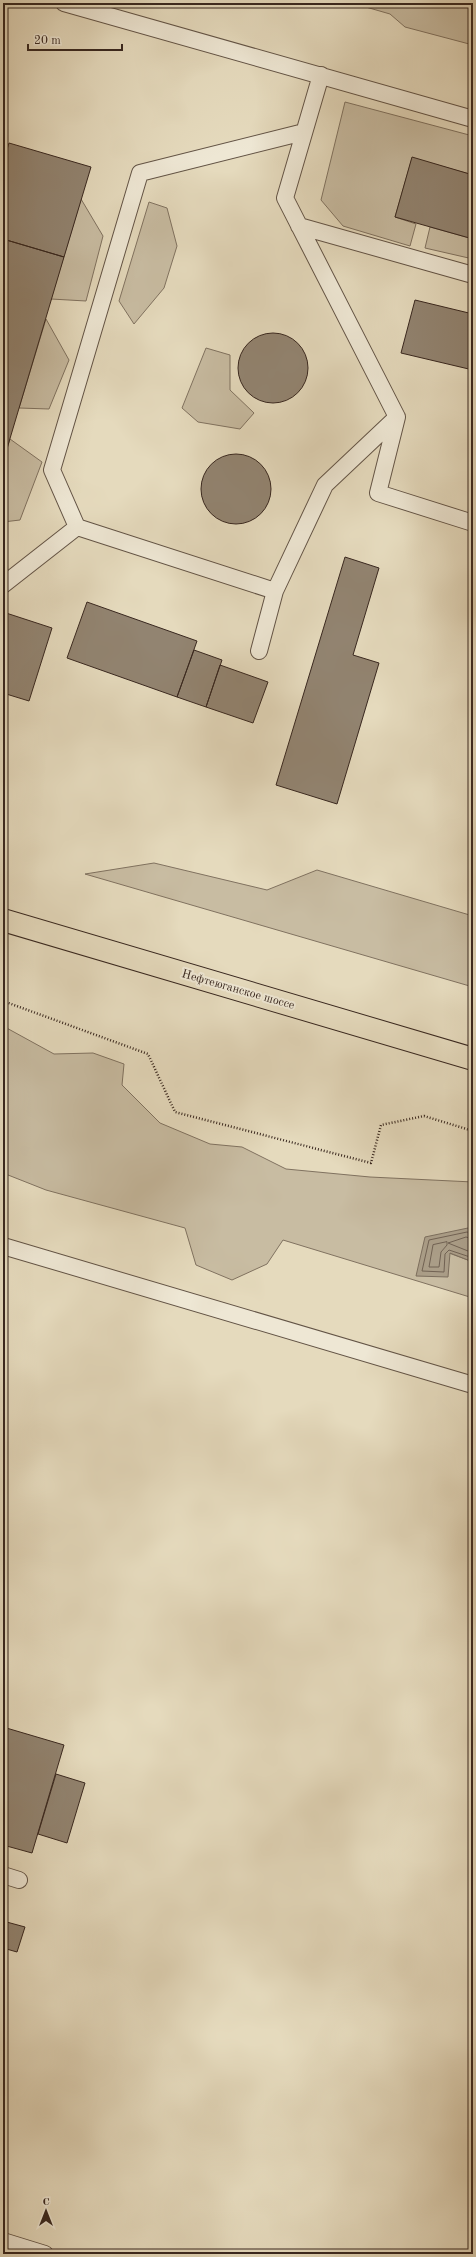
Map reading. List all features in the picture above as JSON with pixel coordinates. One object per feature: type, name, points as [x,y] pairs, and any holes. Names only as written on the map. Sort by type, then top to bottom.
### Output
[{"type":"main road","name":"Нефтеюганское шоссе","points":[[3,920],[473,1059]]},
{"type":"lane","points":[[64,3],[473,119]]},
{"type":"lane","points":[[321,75],[285,198],[397,417],[378,493],[473,523]]},
{"type":"lane","points":[[275,591],[77,527],[52,470],[140,173],[304,132]]},
{"type":"lane","points":[[299,226],[473,275]]},
{"type":"lane","points":[[259,651],[275,591],[325,485],[397,417]]},
{"type":"lane","points":[[3,585],[77,527]]},
{"type":"lane","points":[[3,1246],[473,1385]]},
{"type":"lane","points":[[3,1875],[19,1880]]},
{"type":"lane","points":[[3,2241],[45,2254]]},
{"type":"path","points":[[3,1001],[148,1054],[175,1112],[371,1163],[381,1125],[424,1116],[473,1131]]},
{"type":"shaded area","points":[[352,3],[473,3],[473,45],[405,27],[390,14]]},
{"type":"shaded area","points":[[345,102],[473,136],[473,175],[412,158],[395,217],[416,224],[410,246],[343,226],[321,200]]},
{"type":"shaded area","points":[[81,199],[103,236],[86,301],[51,299]]},
{"type":"shaded area","points":[[149,202],[167,208],[177,246],[164,288],[134,324],[119,301]]},
{"type":"shaded area","points":[[430,227],[473,239],[473,259],[425,248]]},
{"type":"shaded area","points":[[46,319],[69,360],[49,409],[19,408]]},
{"type":"shaded area","points":[[206,348],[230,355],[230,390],[254,413],[240,429],[198,422],[182,408]]},
{"type":"shaded area","points":[[10,439],[42,462],[20,520],[3,522],[3,462]]},
{"type":"shaded area","points":[[154,863],[267,890],[317,870],[473,916],[473,987],[85,874]]},
{"type":"shaded area","points":[[3,1026],[54,1054],[93,1053],[124,1064],[122,1085],[160,1123],[210,1144],[242,1147],[286,1169],[370,1177],[473,1182],[473,1230],[468,1228],[449,1253],[473,1262],[473,1298],[283,1240],[267,1264],[232,1280],[196,1265],[185,1228],[46,1190],[3,1173]]},
{"type":"water","points":[[468,1228],[473,1230],[473,1262],[450,1253],[448,1277],[416,1276],[425,1237]]},
{"type":"building","points":[[9,143],[91,167],[64,257],[3,239],[3,163]]},
{"type":"building","points":[[412,157],[473,175],[473,239],[395,217]]},
{"type":"building","points":[[3,239],[64,257],[3,462]]},
{"type":"building","points":[[415,300],[473,314],[473,370],[401,353]]},
{"type":"building","points":[[266,333],[280,333],[293,339],[302,348],[308,361],[306,381],[298,393],[280,403],[266,403],[253,397],[244,388],[238,375],[238,361],[244,348],[253,339]]},
{"type":"building","points":[[229,454],[243,454],[256,460],[265,469],[271,482],[269,502],[261,514],[243,524],[229,524],[216,518],[207,509],[201,496],[201,482],[207,469],[216,460]]},
{"type":"building","points":[[345,557],[379,568],[353,655],[379,663],[337,804],[276,785]]},
{"type":"building","points":[[87,602],[197,641],[177,697],[67,658]]},
{"type":"building","points":[[3,612],[52,628],[29,701],[3,693]]},
{"type":"building","points":[[194,650],[222,660],[206,707],[177,697]]},
{"type":"building","points":[[220,665],[268,682],[253,723],[206,707]]},
{"type":"building","points":[[3,1727],[64,1745],[32,1853],[3,1845]]},
{"type":"building","points":[[56,1774],[85,1783],[67,1843],[38,1834]]},
{"type":"building","points":[[3,1921],[25,1927],[17,1952],[3,1948]]}]
